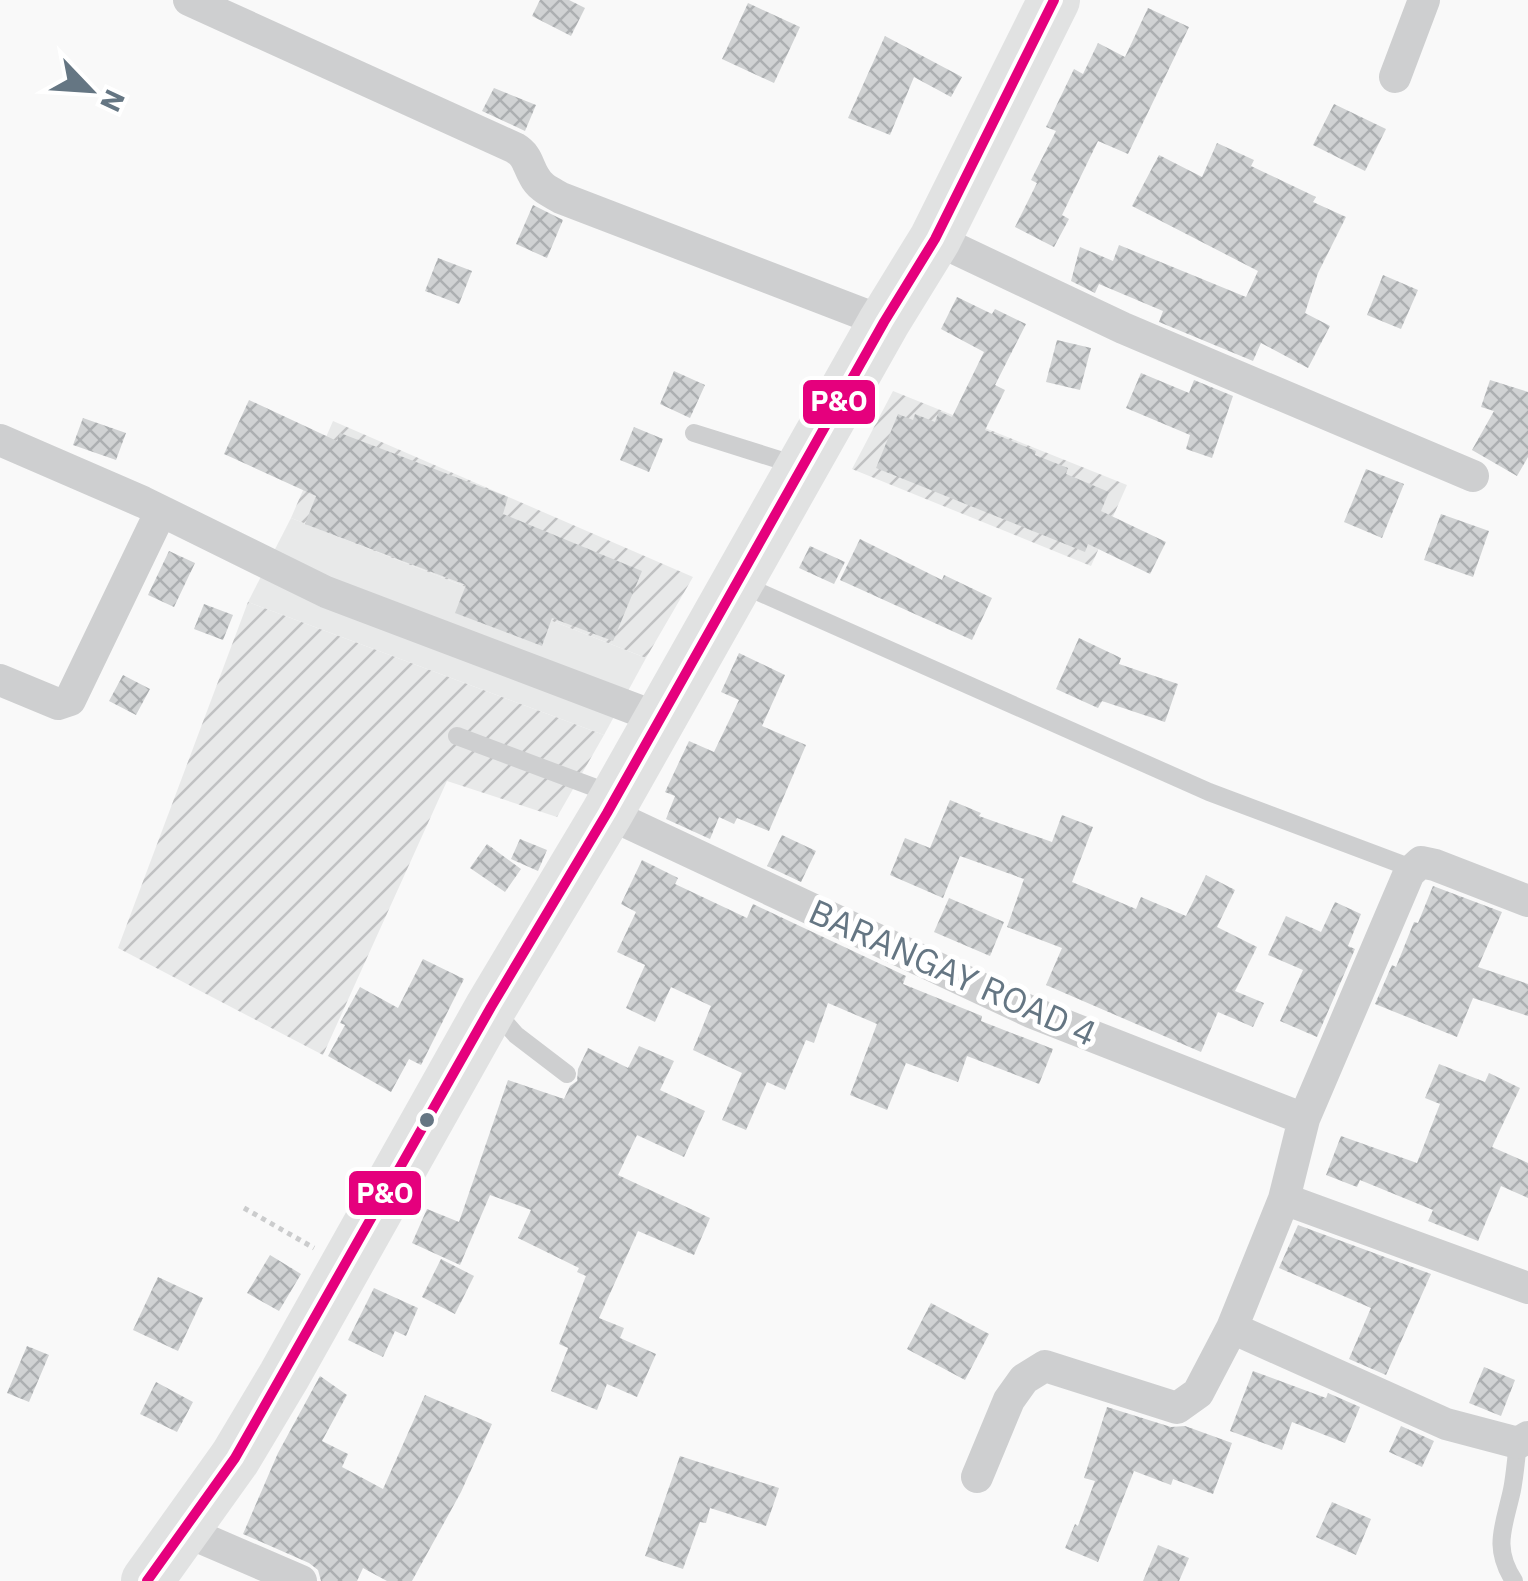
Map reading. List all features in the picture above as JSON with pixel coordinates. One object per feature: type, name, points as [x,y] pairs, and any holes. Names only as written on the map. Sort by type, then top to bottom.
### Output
[{"type":"main road","points":[[147,1581],[235,1458],[491,1007],[661,719],[884,322],[935,239],[1054,0]]},
{"type":"street","points":[[188,0],[228,8],[515,148],[524,154],[544,189],[561,198],[884,322]]},
{"type":"street","points":[[1395,77],[1424,0]]},
{"type":"street","points":[[935,239],[1123,328],[1473,476]]},
{"type":"street","points":[[0,440],[161,510],[326,592],[661,719]]},
{"type":"street","points":[[0,680],[58,704],[70,700],[161,510]]},
{"type":"street","name":"BARANGAY ROAD 4","points":[[612,804],[1031,1012],[1304,1119]]},
{"type":"street","points":[[977,1477],[1009,1400],[1024,1379],[1045,1366],[1176,1408],[1198,1393],[1232,1328],[1284,1199],[1304,1119],[1409,873],[1421,862],[1435,864],[1528,901]]},
{"type":"street","points":[[1284,1199],[1528,1288]]},
{"type":"street","points":[[1232,1328],[1446,1424],[1523,1440]]},
{"type":"street","points":[[185,1530],[300,1581]]},
{"type":"lane","points":[[694,432],[804,468]]},
{"type":"lane","points":[[738,583],[1210,792],[1414,868]]},
{"type":"lane","points":[[457,736],[612,804]]},
{"type":"lane","points":[[491,1007],[516,1035],[566,1074]]},
{"type":"lane","points":[[1514,1581],[1501,1556],[1501,1530],[1523,1440]]},
{"type":"path","points":[[244,1208],[347,1266]]},
{"type":"shaded area","points":[[893,391],[1127,485],[1091,566],[852,469]]},
{"type":"shaded area","points":[[333,421],[693,577],[646,658],[291,518]]},
{"type":"shaded area","points":[[291,518],[646,658],[604,735],[248,602]]},
{"type":"shaded area","points":[[248,602],[604,735],[557,817],[447,781],[323,1055],[118,948]]},
{"type":"building","points":[[540,0],[569,0],[585,8],[571,36],[532,16]]},
{"type":"building","points":[[748,3],[800,27],[774,83],[722,59]]},
{"type":"building","points":[[1148,8],[1189,27],[1128,154],[1098,141],[1062,215],[1069,219],[1054,247],[1015,227],[1037,183],[1031,180],[1056,131],[1046,127],[1074,69],[1083,74],[1098,43],[1125,57]]},
{"type":"building","points":[[885,36],[962,77],[951,97],[914,77],[890,135],[848,118]]},
{"type":"building","points":[[494,88],[536,105],[525,131],[482,111]]},
{"type":"building","points":[[1334,104],[1386,129],[1365,171],[1313,145]]},
{"type":"building","points":[[1217,143],[1254,160],[1251,166],[1316,197],[1313,202],[1346,217],[1318,273],[1305,313],[1330,326],[1308,368],[1261,343],[1253,361],[1159,322],[1163,311],[1099,284],[1095,293],[1071,281],[1080,247],[1113,261],[1119,245],[1246,297],[1258,271],[1132,206],[1159,155],[1202,177]]},
{"type":"building","points":[[533,205],[563,220],[547,258],[516,244]]},
{"type":"building","points":[[438,258],[472,271],[459,304],[425,291]]},
{"type":"building","points":[[1383,275],[1418,290],[1401,329],[1367,315]]},
{"type":"building","points":[[957,297],[992,314],[995,309],[1026,324],[995,385],[1005,390],[985,430],[1036,451],[1035,455],[1068,468],[1066,474],[1109,492],[1101,511],[1166,542],[1150,574],[1088,544],[1085,552],[876,468],[898,414],[913,420],[915,414],[935,422],[939,411],[952,417],[984,352],[941,329]]},
{"type":"building","points":[[1057,340],[1091,348],[1080,390],[1046,382]]},
{"type":"building","points":[[674,371],[705,385],[690,418],[660,404]]},
{"type":"building","points":[[1141,373],[1189,393],[1194,380],[1233,396],[1212,458],[1186,449],[1190,435],[1126,408]]},
{"type":"building","points":[[1490,380],[1528,392],[1528,457],[1517,476],[1472,450],[1494,411],[1481,407]]},
{"type":"building","points":[[249,400],[337,441],[340,433],[508,497],[503,514],[642,571],[613,641],[552,618],[542,646],[455,613],[466,585],[305,524],[316,496],[224,454]]},
{"type":"building","points":[[83,418],[126,433],[116,460],[73,445]]},
{"type":"building","points":[[634,427],[663,439],[649,472],[620,460]]},
{"type":"building","points":[[1366,469],[1404,484],[1382,538],[1344,522]]},
{"type":"building","points":[[1441,514],[1489,531],[1473,577],[1424,560]]},
{"type":"building","points":[[860,539],[942,580],[944,575],[992,598],[972,640],[840,580]]},
{"type":"building","points":[[810,546],[845,562],[834,584],[799,568]]},
{"type":"building","points":[[169,551],[195,563],[174,607],[148,595]]},
{"type":"building","points":[[204,604],[233,615],[223,640],[194,629]]},
{"type":"building","points":[[1079,638],[1121,658],[1119,664],[1178,684],[1165,722],[1102,701],[1098,708],[1056,689]]},
{"type":"building","points":[[739,653],[785,675],[762,726],[806,745],[769,831],[737,818],[734,824],[719,817],[710,839],[666,819],[675,796],[665,792],[689,741],[714,752],[739,700],[721,692]]},
{"type":"building","points":[[123,675],[150,689],[136,715],[109,701]]},
{"type":"building","points":[[950,800],[981,813],[979,816],[1052,842],[1062,815],[1093,827],[1072,882],[1136,909],[1141,897],[1186,916],[1206,875],[1235,890],[1217,927],[1257,947],[1235,991],[1264,1003],[1253,1027],[1218,1012],[1201,1052],[1046,985],[1062,948],[1007,927],[1024,879],[960,856],[943,898],[890,875],[905,838],[930,848]]},
{"type":"building","points":[[782,835],[816,851],[801,882],[767,866]]},
{"type":"building","points":[[520,839],[547,850],[538,871],[511,859]]},
{"type":"building","points":[[487,844],[521,869],[505,892],[470,868]]},
{"type":"building","points":[[642,860],[678,878],[675,884],[747,918],[753,904],[906,976],[903,984],[1053,1049],[1039,1084],[967,1056],[958,1082],[906,1063],[887,1110],[850,1095],[877,1024],[828,1003],[814,1043],[806,1040],[785,1090],[767,1082],[746,1130],[722,1120],[742,1073],[693,1050],[711,1006],[671,987],[655,1022],[626,1008],[645,965],[617,952],[636,912],[621,904]]},
{"type":"building","points":[[1433,886],[1502,912],[1478,967],[1528,984],[1528,1016],[1473,998],[1457,1037],[1375,1004]]},
{"type":"building","points":[[949,898],[1004,922],[990,956],[934,932]]},
{"type":"building","points":[[1335,902],[1361,914],[1348,946],[1355,949],[1317,1037],[1280,1021],[1303,970],[1268,955],[1286,916],[1321,932]]},
{"type":"building","points":[[423,959],[464,979],[421,1065],[409,1059],[391,1092],[328,1056],[360,987],[398,1008]]},
{"type":"building","points":[[639,1046],[674,1061],[660,1090],[705,1111],[684,1157],[637,1135],[618,1175],[710,1218],[694,1255],[638,1231],[599,1318],[624,1328],[620,1338],[656,1354],[637,1397],[607,1384],[597,1410],[551,1391],[568,1348],[559,1344],[586,1276],[577,1272],[579,1268],[518,1238],[531,1210],[490,1195],[460,1265],[412,1243],[427,1209],[459,1222],[508,1080],[564,1099],[577,1081],[588,1048],[628,1068]]},
{"type":"building","points":[[1439,1064],[1485,1082],[1489,1073],[1520,1088],[1492,1147],[1528,1163],[1528,1198],[1501,1186],[1478,1241],[1428,1221],[1433,1210],[1360,1180],[1357,1187],[1326,1175],[1341,1136],[1417,1163],[1440,1104],[1425,1098]]},
{"type":"building","points":[[1298,1225],[1431,1274],[1386,1375],[1349,1359],[1371,1308],[1279,1268]]},
{"type":"building","points":[[270,1255],[301,1274],[279,1311],[247,1293]]},
{"type":"building","points":[[441,1259],[474,1276],[455,1314],[422,1297]]},
{"type":"building","points":[[158,1277],[203,1298],[178,1351],[133,1330]]},
{"type":"building","points":[[374,1288],[418,1308],[406,1336],[395,1331],[383,1357],[348,1340]]},
{"type":"building","points":[[931,1303],[989,1334],[965,1380],[907,1349]]},
{"type":"building","points":[[27,1346],[49,1355],[29,1402],[7,1393]]},
{"type":"building","points":[[1484,1367],[1515,1380],[1501,1416],[1469,1403]]},
{"type":"building","points":[[1253,1371],[1326,1398],[1328,1393],[1360,1407],[1345,1443],[1292,1422],[1282,1450],[1230,1431]]},
{"type":"building","points":[[320,1376],[347,1395],[322,1441],[348,1454],[342,1467],[383,1489],[425,1395],[492,1424],[461,1492],[412,1581],[387,1581],[363,1568],[357,1581],[321,1581],[318,1570],[309,1563],[243,1534],[278,1453]]},
{"type":"building","points":[[156,1382],[193,1402],[177,1432],[140,1414]]},
{"type":"building","points":[[1107,1407],[1171,1427],[1185,1426],[1232,1443],[1213,1494],[1173,1479],[1171,1485],[1134,1471],[1098,1562],[1065,1548],[1095,1481],[1084,1478]]},
{"type":"building","points":[[1401,1426],[1434,1441],[1422,1467],[1389,1452]]},
{"type":"building","points":[[680,1456],[779,1488],[766,1526],[710,1508],[706,1523],[700,1522],[683,1569],[645,1556]]},
{"type":"building","points":[[1332,1502],[1371,1519],[1356,1555],[1316,1537]]},
{"type":"building","points":[[1158,1545],[1189,1558],[1179,1581],[1143,1581]]},
{"type":"transit line","name":"P&O","points":[[147,1581],[235,1458],[491,1007],[607,813],[884,322],[935,239],[1054,0]]}]
